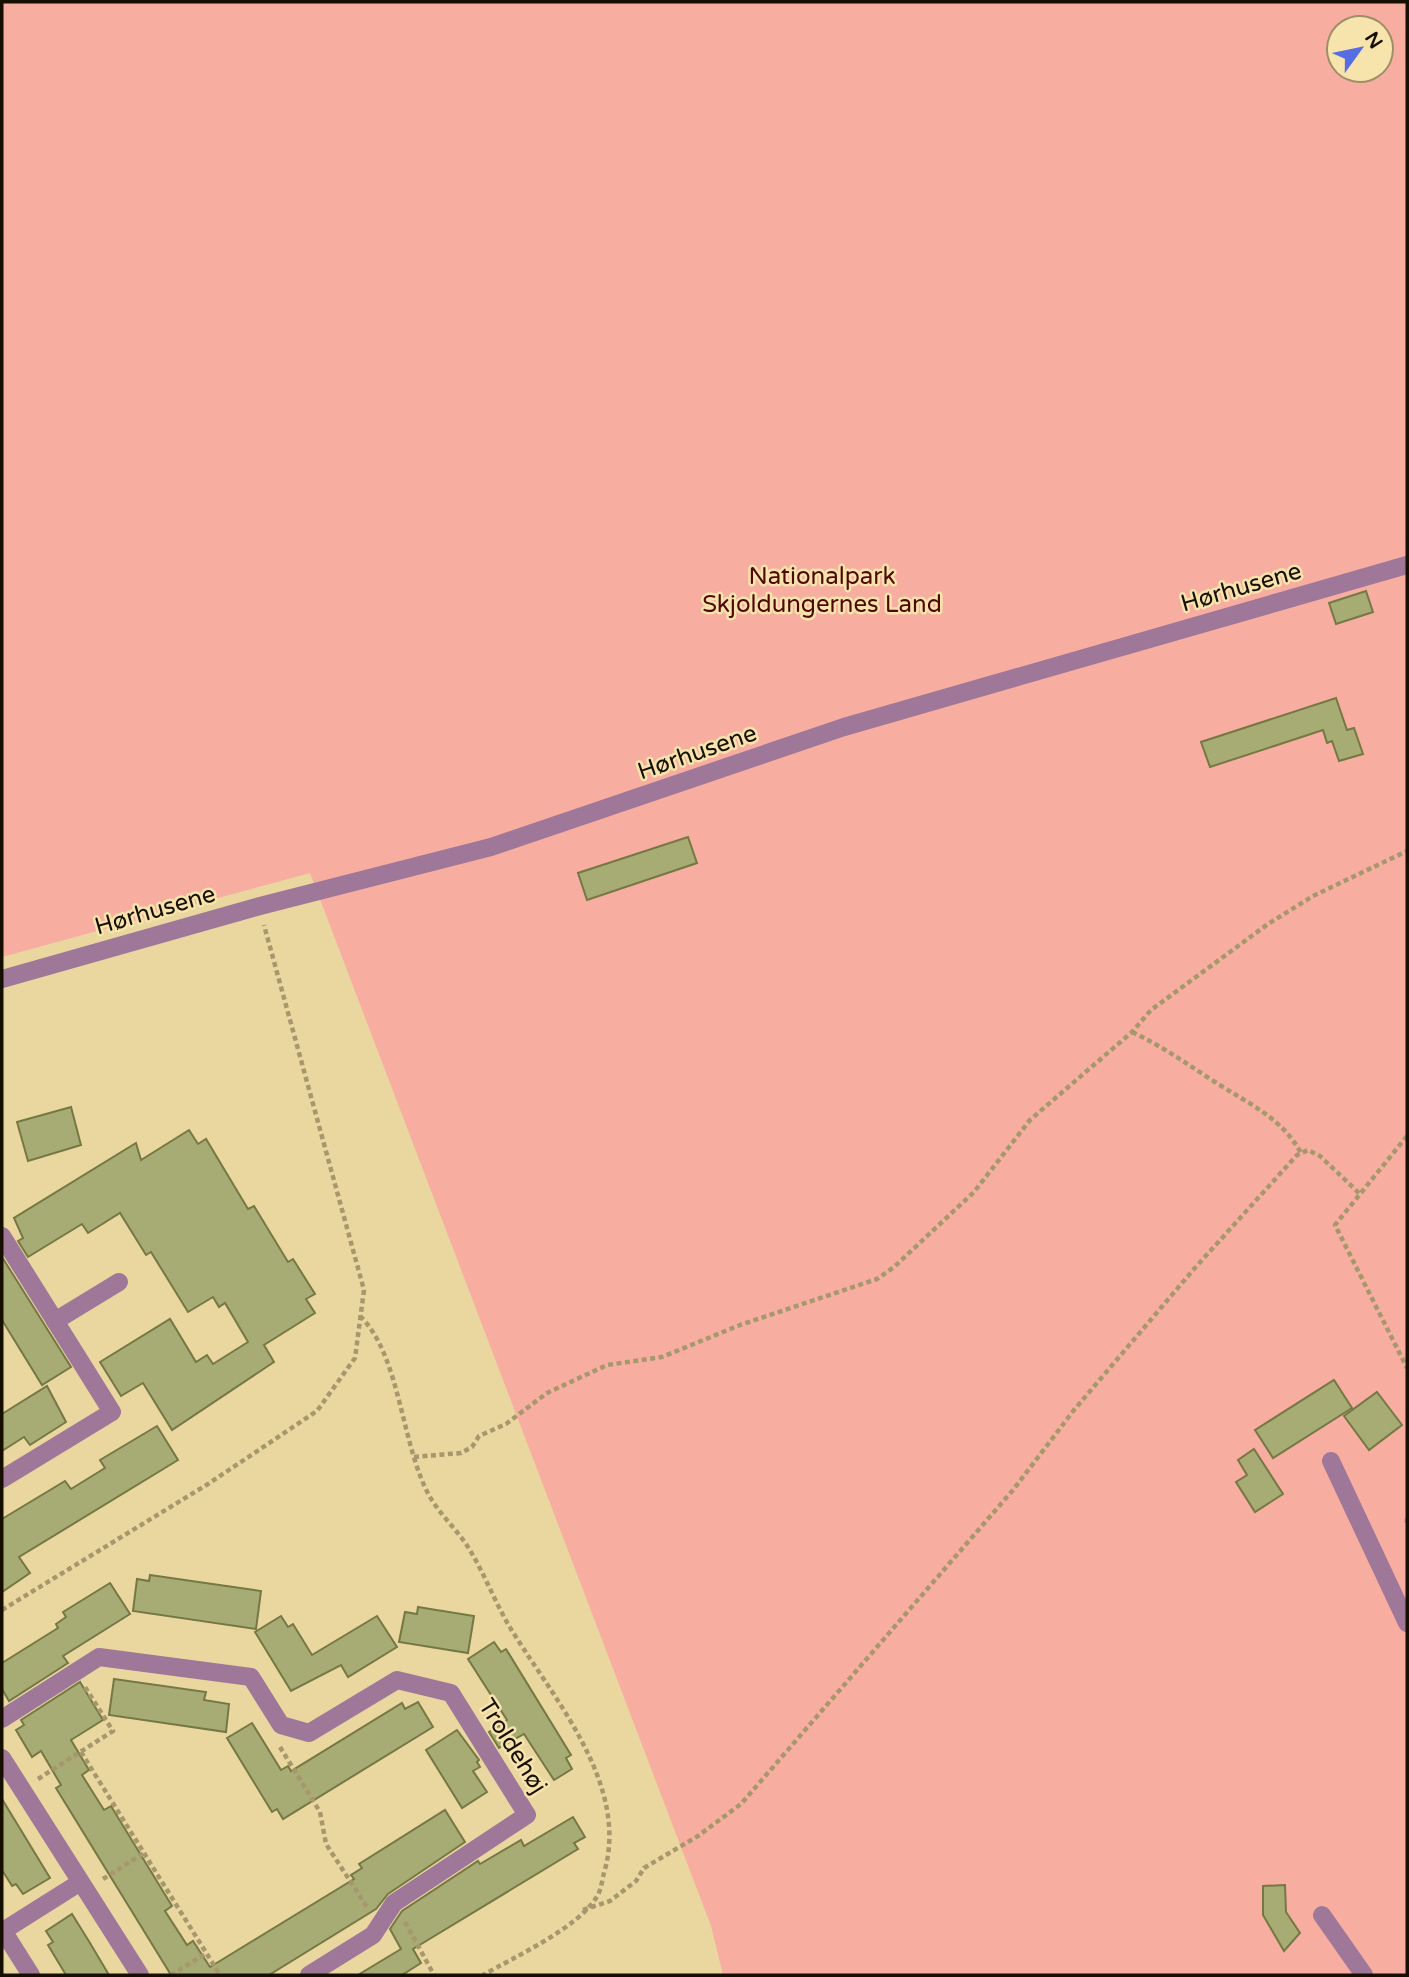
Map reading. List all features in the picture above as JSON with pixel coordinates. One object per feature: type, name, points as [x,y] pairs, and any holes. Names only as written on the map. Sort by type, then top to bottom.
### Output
[{"type":"street","name":"Hørhusene","points":[[2,979],[260,906],[491,847],[844,727],[1407,565]]},
{"type":"street","points":[[2,1236],[112,1412],[2,1479]]},
{"type":"street","points":[[55,1321],[119,1282]]},
{"type":"street","points":[[1331,1461],[1407,1623]]},
{"type":"street","points":[[2,1719],[99,1657],[251,1676],[281,1725]]},
{"type":"street","name":"Troldehøj","points":[[281,1725],[309,1732],[397,1680],[451,1693],[527,1815],[394,1903],[373,1935],[309,1975]]},
{"type":"street","points":[[2,1758],[140,1975]]},
{"type":"street","points":[[30,1975],[2,1930],[83,1886]]},
{"type":"street","points":[[1322,1915],[1364,1975]]},
{"type":"path","points":[[414,1457],[461,1453],[472,1447],[479,1436],[506,1424],[547,1393],[607,1365],[662,1357],[740,1325],[877,1279],[894,1267],[974,1192],[1030,1120],[1132,1032],[1151,1010],[1268,924],[1313,896],[1407,851]]},
{"type":"path","points":[[2,1609],[208,1484],[317,1411],[355,1358],[364,1290],[260,906]]},
{"type":"path","points":[[1132,1032],[1169,1050],[1215,1083],[1263,1110],[1290,1134],[1301,1153]]},
{"type":"path","points":[[1407,1136],[1335,1224],[1407,1368]]},
{"type":"path","points":[[583,1910],[610,1901],[636,1881],[644,1868],[698,1836],[741,1804],[1013,1490],[1074,1410],[1194,1269],[1301,1153],[1308,1150],[1320,1156],[1360,1194]]},
{"type":"path","points":[[360,1316],[372,1328],[387,1365],[414,1457],[432,1501],[467,1545],[507,1622],[589,1755],[601,1786],[609,1825],[610,1856],[597,1898],[558,1933],[483,1975]]},
{"type":"path","points":[[22,1789],[113,1731],[76,1672]]},
{"type":"path","points":[[281,1725],[273,1736],[320,1812],[326,1844],[379,1926]]},
{"type":"path","points":[[81,1752],[220,1975]]},
{"type":"path","points":[[83,1886],[144,1853]]},
{"type":"path","points":[[394,1903],[434,1975]]},
{"type":"path","points":[[171,1975],[206,1953]]},
{"type":"green space","name":"Nationalpark Skjoldungernes Land","points":[[2,2],[1407,2],[1407,1975],[723,1975],[711,1926],[310,873],[2,957]]},
{"type":"building","points":[[1366,591],[1373,612],[1336,624],[1329,603]]},
{"type":"building","points":[[1336,698],[1347,730],[1354,728],[1363,754],[1339,761],[1332,741],[1327,743],[1323,730],[1210,767],[1201,742]]},
{"type":"building","points":[[688,837],[697,863],[587,900],[578,873]]},
{"type":"building","points":[[71,1107],[81,1145],[28,1161],[17,1122]]},
{"type":"building","points":[[189,1130],[198,1144],[206,1139],[248,1209],[254,1206],[288,1262],[293,1259],[315,1294],[306,1299],[315,1313],[264,1345],[274,1362],[172,1430],[143,1383],[121,1396],[100,1362],[170,1319],[196,1362],[207,1355],[213,1364],[248,1342],[225,1303],[219,1307],[213,1297],[188,1312],[151,1252],[146,1255],[120,1213],[88,1233],[82,1224],[28,1257],[18,1241],[23,1238],[14,1218],[136,1143],[141,1160]]},
{"type":"building","points":[[2,1257],[71,1367],[42,1385],[2,1320]]},
{"type":"building","points":[[1334,1380],[1352,1408],[1273,1458],[1255,1430]]},
{"type":"building","points":[[47,1386],[66,1422],[30,1445],[24,1437],[2,1451],[2,1414]]},
{"type":"building","points":[[1377,1392],[1402,1425],[1369,1450],[1344,1416]]},
{"type":"building","points":[[157,1426],[178,1460],[19,1557],[30,1573],[2,1592],[2,1519],[65,1481],[71,1489],[105,1468],[100,1460]]},
{"type":"building","points":[[1254,1449],[1283,1494],[1255,1512],[1236,1482],[1247,1475],[1238,1460]]},
{"type":"building","points":[[150,1575],[261,1591],[256,1629],[133,1611],[137,1579],[149,1581]]},
{"type":"building","points":[[110,1583],[130,1614],[63,1656],[68,1663],[9,1701],[2,1689],[2,1663],[58,1628],[56,1624],[66,1617],[63,1612]]},
{"type":"building","points":[[418,1607],[474,1616],[468,1653],[399,1642],[405,1612],[417,1614]]},
{"type":"building","points":[[281,1616],[288,1627],[293,1624],[312,1655],[377,1616],[397,1647],[348,1677],[341,1665],[291,1691],[255,1632]]},
{"type":"building","points":[[494,1642],[501,1652],[506,1649],[571,1755],[566,1758],[572,1769],[554,1780],[524,1734],[499,1748],[489,1732],[507,1720],[468,1659]]},
{"type":"building","points":[[114,1679],[206,1692],[204,1700],[229,1704],[226,1732],[109,1715]]},
{"type":"building","points":[[80,1682],[103,1720],[71,1740],[89,1770],[82,1775],[104,1810],[111,1806],[172,1906],[165,1911],[187,1945],[193,1941],[210,1967],[354,1879],[351,1875],[362,1868],[359,1864],[445,1810],[465,1842],[388,1894],[376,1909],[269,1975],[171,1975],[56,1788],[61,1785],[41,1751],[32,1757],[16,1730],[24,1725],[21,1720]]},
{"type":"building","points":[[418,1702],[433,1727],[283,1819],[277,1809],[272,1812],[227,1738],[252,1723],[281,1770],[288,1766],[291,1771],[402,1703],[405,1709]]},
{"type":"building","points":[[457,1730],[479,1760],[477,1762],[480,1767],[473,1771],[487,1792],[462,1808],[426,1750]]},
{"type":"building","points":[[2,1799],[50,1878],[23,1894],[16,1884],[12,1886],[2,1870]]},
{"type":"building","points":[[573,1817],[585,1837],[574,1843],[578,1849],[413,1949],[421,1963],[402,1975],[358,1975],[401,1949],[390,1929],[402,1911],[478,1861],[480,1864],[521,1840],[524,1846]]},
{"type":"building","points":[[1285,1885],[1286,1912],[1300,1933],[1284,1951],[1263,1915],[1263,1886]]},
{"type":"building","points":[[72,1914],[109,1975],[66,1975],[48,1945],[53,1942],[46,1931]]}]
